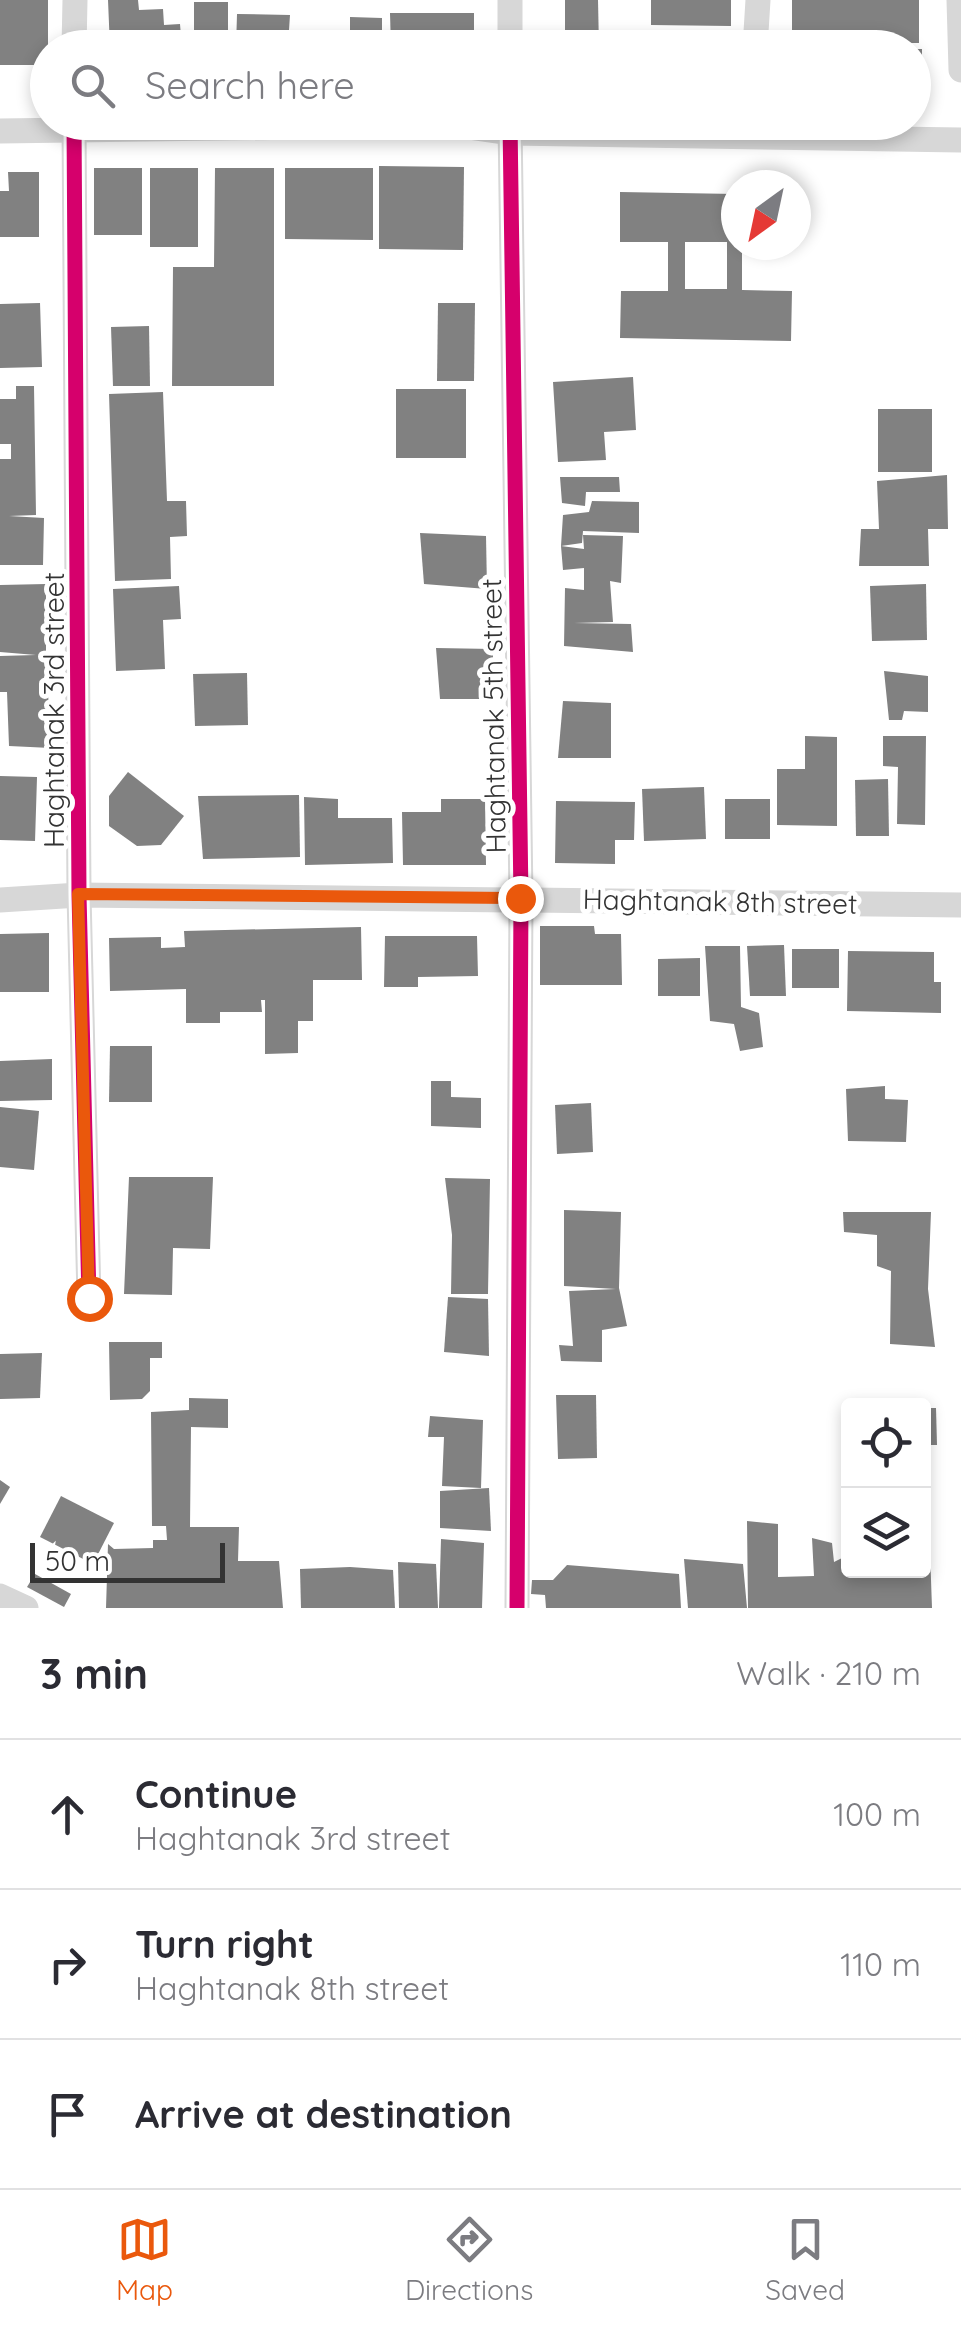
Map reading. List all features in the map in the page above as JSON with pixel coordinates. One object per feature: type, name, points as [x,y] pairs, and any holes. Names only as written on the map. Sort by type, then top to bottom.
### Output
[{"type":"street","points":[[74,30],[75,0]]},
{"type":"street","points":[[510,0],[510,30]]},
{"type":"street","points":[[756,30],[758,0]]},
{"type":"street","points":[[960,0],[961,70]]},
{"type":"street","points":[[0,131],[30,129]]},
{"type":"street","points":[[931,139],[961,140]]},
{"type":"street","name":"Haghtanak 3rd street","points":[[74,140],[78,894],[89,1298]]},
{"type":"street","name":"Haghtanak 5th street","points":[[510,140],[520,898],[517,1608]]},
{"type":"street","name":"Haghtanak 8th street","points":[[0,900],[78,894],[961,905]]},
{"type":"street","points":[[0,1596],[26,1608]]},
{"type":"building","points":[[0,0],[48,0],[48,30],[30,30],[30,65],[0,65]]},
{"type":"building","points":[[108,0],[138,0],[139,10],[163,9],[164,25],[180,24],[180,30],[109,30]]},
{"type":"building","points":[[565,0],[598,0],[599,30],[565,30]]},
{"type":"building","points":[[651,0],[731,0],[731,26],[651,25]]},
{"type":"building","points":[[792,0],[919,0],[919,30],[792,30]]},
{"type":"building","points":[[194,2],[228,2],[228,30],[194,30]]},
{"type":"building","points":[[390,13],[474,13],[474,30],[390,30]]},
{"type":"building","points":[[237,14],[290,15],[289,30],[237,30]]},
{"type":"building","points":[[350,17],[382,18],[382,30],[350,30]]},
{"type":"building","points":[[379,166],[464,167],[463,250],[379,249]]},
{"type":"building","points":[[94,168],[142,168],[142,235],[94,235]]},
{"type":"building","points":[[150,168],[198,168],[198,247],[150,247]]},
{"type":"building","points":[[215,168],[274,168],[274,386],[172,386],[173,267],[214,267]]},
{"type":"building","points":[[285,168],[373,168],[373,240],[285,239]]},
{"type":"building","points":[[8,172],[39,172],[39,237],[0,237],[0,191],[9,191]]},
{"type":"building","points":[[620,192],[721,194],[721,242],[685,242],[685,289],[727,289],[727,260],[742,260],[742,290],[792,291],[791,341],[620,338],[621,291],[668,291],[668,242],[620,242]]},
{"type":"building","points":[[40,303],[42,367],[0,368],[0,304]]},
{"type":"building","points":[[438,303],[475,303],[474,381],[437,381]]},
{"type":"building","points":[[149,326],[150,386],[113,386],[111,327]]},
{"type":"building","points":[[633,377],[636,430],[604,432],[606,460],[558,462],[553,382]]},
{"type":"building","points":[[16,386],[34,386],[36,515],[9,516],[44,518],[43,565],[0,565],[0,459],[11,459],[11,444],[0,444],[0,399],[16,399]]},
{"type":"building","points":[[396,389],[466,389],[466,458],[396,458]]},
{"type":"building","points":[[163,392],[167,501],[186,501],[187,536],[170,537],[171,579],[115,581],[109,394]]},
{"type":"building","points":[[878,409],[932,409],[932,472],[878,472]]},
{"type":"building","points":[[947,475],[948,529],[928,529],[929,566],[859,566],[861,529],[879,529],[877,481]]},
{"type":"building","points":[[560,477],[619,477],[620,492],[586,492],[585,506],[562,503]]},
{"type":"building","points":[[592,501],[639,502],[639,533],[583,531],[582,543],[561,546],[563,515],[589,512]]},
{"type":"building","points":[[420,533],[486,536],[487,589],[424,584]]},
{"type":"building","points":[[583,535],[623,536],[621,583],[610,581],[613,622],[574,623],[631,624],[633,652],[564,646],[565,588],[584,590],[584,568],[563,570],[561,546],[584,549]]},
{"type":"building","points":[[46,584],[51,748],[9,746],[7,692],[0,692],[0,656],[36,655],[0,652],[0,585]]},
{"type":"building","points":[[926,584],[927,640],[872,641],[870,586]]},
{"type":"building","points":[[179,586],[181,619],[163,620],[165,669],[116,671],[113,589]]},
{"type":"building","points":[[436,648],[493,649],[493,664],[485,665],[484,699],[440,699]]},
{"type":"building","points":[[884,671],[928,676],[928,712],[904,711],[902,720],[889,720]]},
{"type":"building","points":[[247,673],[248,725],[195,726],[193,674]]},
{"type":"building","points":[[563,701],[611,703],[611,758],[558,758]]},
{"type":"building","points":[[805,736],[837,737],[837,826],[777,825],[777,769],[805,769]]},
{"type":"building","points":[[883,736],[926,736],[925,825],[897,824],[898,767],[883,766]]},
{"type":"building","points":[[128,772],[184,816],[161,845],[137,846],[109,826],[109,796]]},
{"type":"building","points":[[0,776],[37,777],[35,841],[0,840]]},
{"type":"building","points":[[888,779],[889,836],[856,836],[855,780]]},
{"type":"building","points":[[704,787],[706,839],[644,841],[642,789]]},
{"type":"building","points":[[299,795],[300,857],[203,859],[198,796]]},
{"type":"building","points":[[304,797],[338,799],[338,818],[392,818],[393,863],[305,865]]},
{"type":"building","points":[[441,799],[485,799],[486,865],[403,865],[402,812],[441,812]]},
{"type":"building","points":[[725,799],[770,799],[770,839],[725,839]]},
{"type":"building","points":[[556,801],[635,802],[634,840],[615,840],[615,864],[555,863]]},
{"type":"building","points":[[540,926],[594,926],[595,934],[621,934],[622,985],[540,985]]},
{"type":"building","points":[[361,927],[362,980],[313,980],[313,1021],[298,1021],[298,1053],[265,1054],[265,1000],[261,1000],[262,1012],[220,1012],[220,1023],[186,1023],[186,989],[110,991],[109,938],[161,937],[161,948],[185,947],[184,931]]},
{"type":"building","points":[[49,933],[49,992],[0,992],[0,934]]},
{"type":"building","points":[[385,936],[477,936],[478,976],[418,977],[418,987],[384,987]]},
{"type":"building","points":[[784,945],[786,996],[750,996],[747,946]]},
{"type":"building","points":[[705,946],[740,946],[741,1007],[759,1013],[763,1047],[740,1051],[734,1024],[710,1021]]},
{"type":"building","points":[[792,949],[839,949],[839,988],[792,988]]},
{"type":"building","points":[[848,951],[934,952],[934,982],[941,982],[941,1013],[847,1011]]},
{"type":"building","points":[[700,958],[700,996],[658,996],[658,959]]},
{"type":"building","points":[[110,1046],[152,1046],[152,1102],[109,1102]]},
{"type":"building","points":[[52,1059],[52,1100],[0,1101],[0,1061]]},
{"type":"building","points":[[431,1081],[451,1081],[451,1097],[481,1098],[481,1128],[431,1126]]},
{"type":"building","points":[[885,1086],[885,1099],[908,1100],[906,1142],[848,1141],[846,1089]]},
{"type":"building","points":[[591,1103],[593,1152],[557,1154],[555,1105]]},
{"type":"building","points":[[0,1107],[39,1111],[34,1170],[0,1167]]},
{"type":"building","points":[[129,1177],[213,1177],[210,1249],[173,1248],[172,1295],[124,1294]]},
{"type":"building","points":[[445,1178],[490,1179],[488,1294],[451,1294],[452,1235]]},
{"type":"building","points":[[564,1210],[621,1212],[619,1288],[627,1326],[602,1330],[602,1362],[561,1361],[559,1345],[573,1346],[569,1291],[616,1289],[564,1286]]},
{"type":"building","points":[[843,1212],[931,1212],[928,1289],[935,1347],[890,1344],[891,1271],[877,1266],[877,1235],[844,1232]]},
{"type":"building","points":[[448,1297],[488,1299],[489,1356],[444,1352]]},
{"type":"building","points":[[109,1342],[162,1342],[162,1358],[150,1358],[150,1391],[142,1399],[110,1400]]},
{"type":"building","points":[[42,1353],[40,1398],[0,1399],[0,1354]]},
{"type":"building","points":[[556,1395],[596,1395],[597,1458],[558,1459]]},
{"type":"building","points":[[189,1398],[228,1399],[228,1428],[191,1427],[190,1527],[239,1527],[238,1561],[279,1561],[283,1608],[106,1608],[108,1544],[114,1549],[153,1548],[153,1540],[167,1540],[166,1526],[152,1526],[151,1412],[189,1410]]},
{"type":"building","points":[[931,1408],[936,1408],[937,1445],[931,1445]]},
{"type":"building","points":[[430,1416],[483,1420],[481,1488],[442,1486],[444,1437],[428,1437]]},
{"type":"building","points":[[0,1480],[10,1487],[0,1504]]},
{"type":"building","points":[[489,1488],[491,1531],[440,1528],[440,1491]]},
{"type":"building","points":[[61,1496],[114,1523],[93,1564],[40,1537]]},
{"type":"building","points":[[747,1521],[778,1524],[778,1577],[814,1576],[812,1538],[832,1543],[834,1562],[841,1558],[841,1578],[931,1578],[932,1608],[748,1608]]},
{"type":"building","points":[[441,1539],[484,1543],[482,1608],[439,1608]]},
{"type":"building","points":[[684,1559],[743,1564],[747,1608],[688,1608]]},
{"type":"building","points":[[398,1562],[436,1564],[438,1608],[399,1608]]},
{"type":"building","points":[[567,1565],[679,1574],[681,1608],[546,1608],[545,1595],[531,1594],[532,1580],[553,1580]]},
{"type":"building","points":[[300,1569],[393,1570],[395,1608],[301,1608]]},
{"type":"building","points":[[35,1574],[71,1594],[64,1607],[27,1587]]},
{"type":"cycle path","points":[[74,140],[79,895],[89,1298]]},
{"type":"cycle path","points":[[510,140],[521,898],[517,1608]]},
{"type":"route","points":[[89,1298],[78,894],[520,898]]}]
